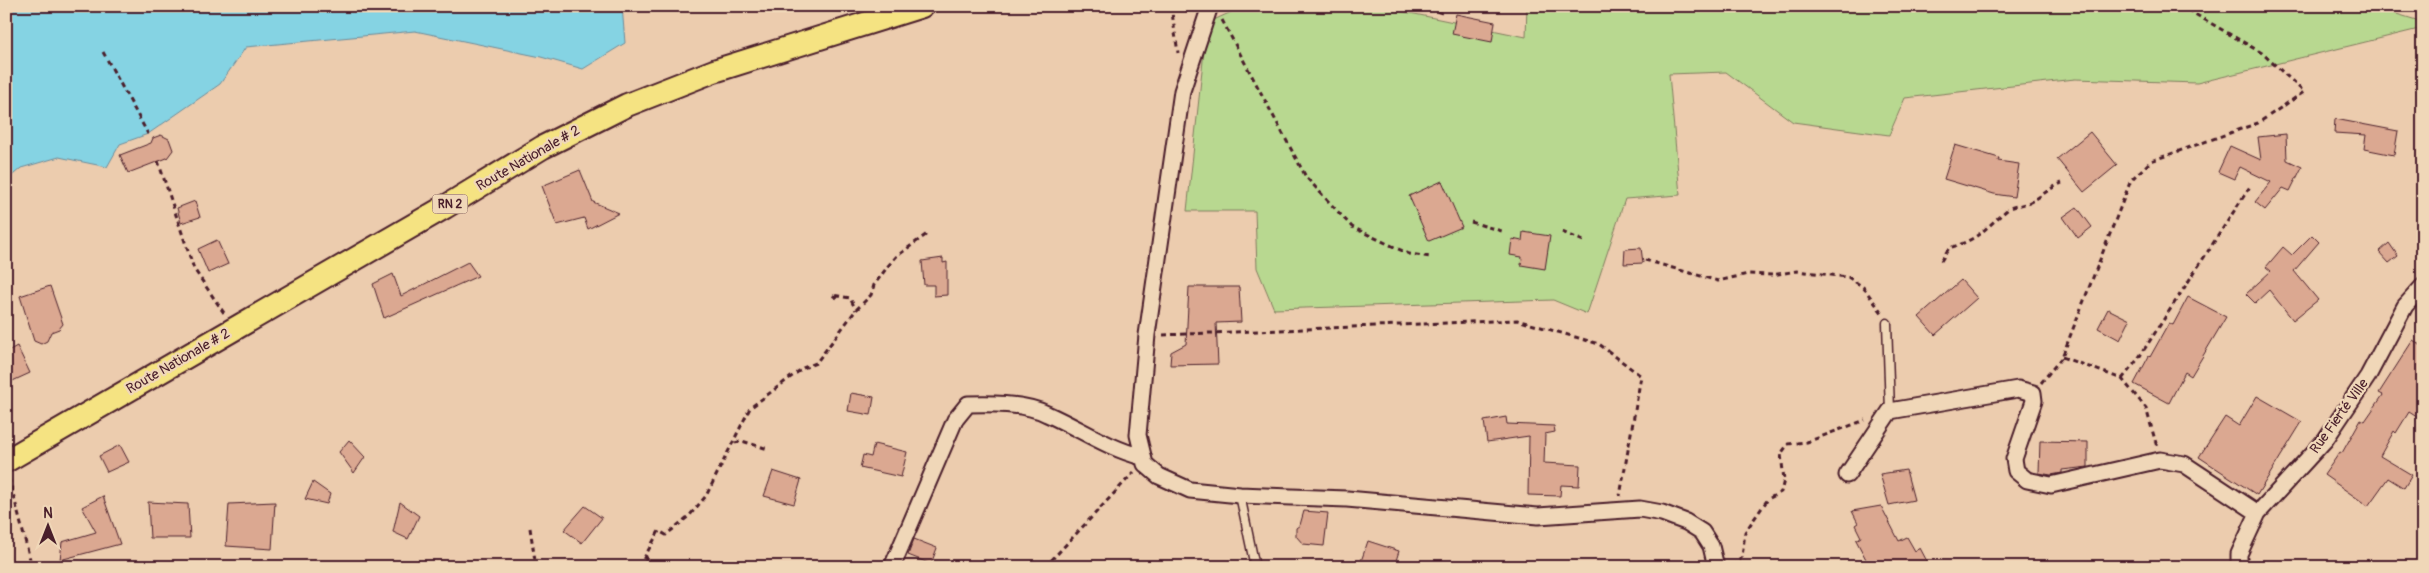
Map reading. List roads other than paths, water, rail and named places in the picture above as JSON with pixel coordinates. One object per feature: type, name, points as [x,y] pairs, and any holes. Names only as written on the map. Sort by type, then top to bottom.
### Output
[{"type":"main road","name":"Route Nationale # 2","points":[[7,469],[234,328],[445,207],[543,147],[627,105],[714,71],[922,6]]},
{"type":"street","points":[[1143,461],[1138,435],[1147,335],[1182,91],[1214,10]]},
{"type":"street","name":"Rue Fierté Ville","points":[[2239,567],[2238,554],[2258,513],[2324,440],[2368,376],[2405,306],[2423,286]]},
{"type":"street","points":[[1846,475],[1890,411],[2018,390],[2033,393],[2034,401],[2014,459],[2016,471],[2027,480],[2051,485],[2160,460],[2184,464],[2258,513]]},
{"type":"street","points":[[892,567],[955,420],[968,404],[996,402],[1045,412],[1109,447],[1143,461],[1159,476],[1190,490],[1240,495],[1347,499],[1538,516],[1618,509],[1640,509],[1662,513],[1686,522],[1702,532],[1711,546],[1716,567]]},
{"type":"lane","points":[[1887,323],[1890,411]]},
{"type":"lane","points":[[1240,495],[1255,567]]},
{"type":"water","points":[[6,6],[622,6],[625,43],[583,69],[541,57],[415,31],[246,47],[220,84],[148,134],[120,144],[107,167],[59,157],[21,168],[6,181]]}]
